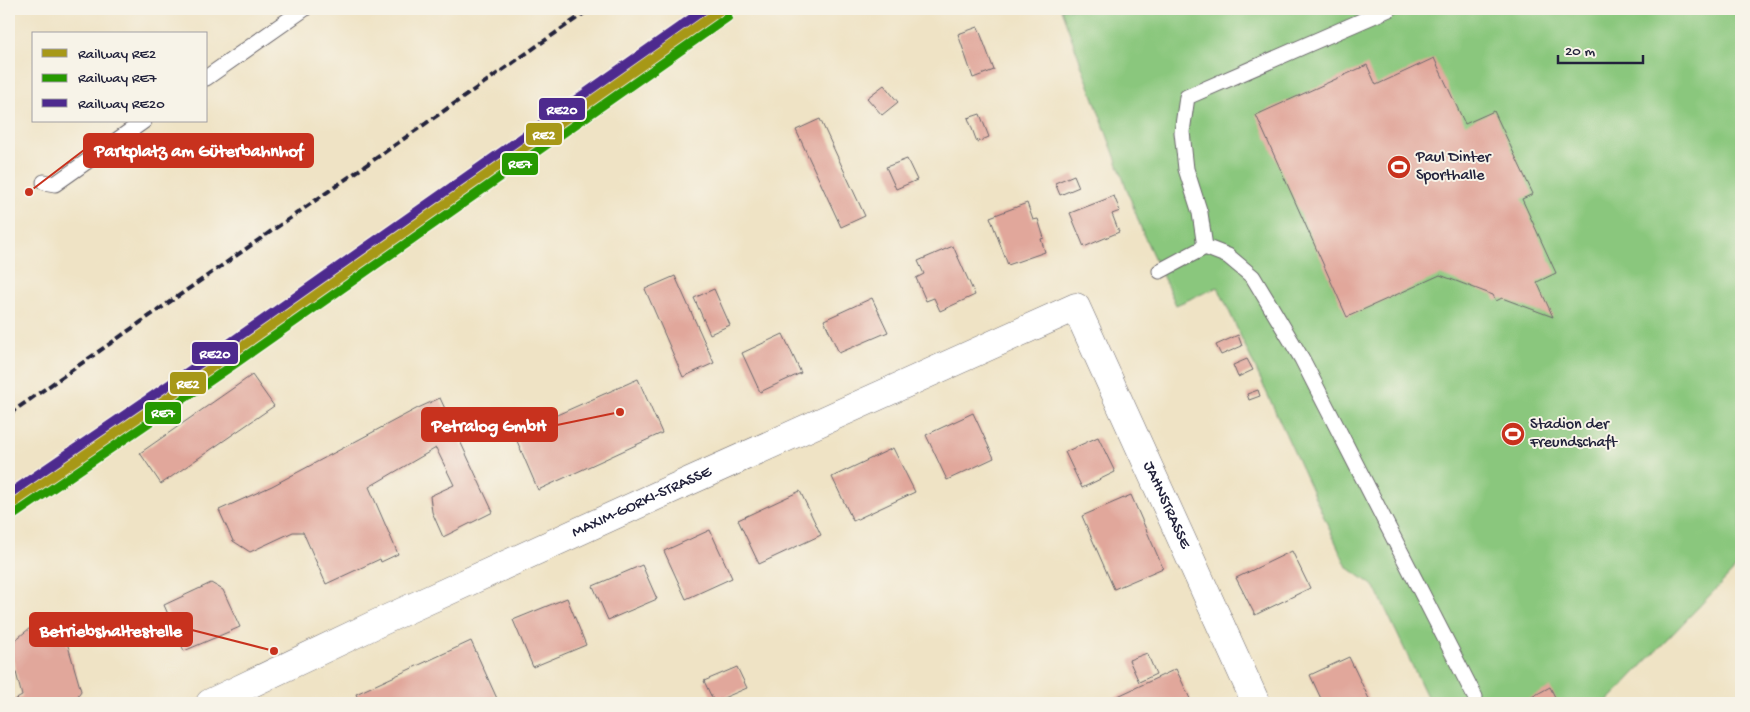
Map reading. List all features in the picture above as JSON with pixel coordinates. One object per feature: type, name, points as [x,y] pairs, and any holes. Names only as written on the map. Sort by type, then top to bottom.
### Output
[{"type":"street","name":"MAXIM-GORKI-STRASSE","points":[[210,703],[378,623],[1076,306]]},
{"type":"street","name":"JAHNSTRASSE","points":[[1076,306],[1256,703]]},
{"type":"lane","points":[[208,77],[304,9]]},
{"type":"lane","points":[[1205,246],[1200,213],[1186,170],[1182,132],[1187,97],[1389,9]]},
{"type":"lane","points":[[44,182],[55,184],[143,122]]},
{"type":"lane","points":[[1160,270],[1205,246]]},
{"type":"lane","points":[[1205,246],[1228,256],[1253,277],[1298,351],[1475,697]]},
{"type":"green space","name":"Stadion der Freundschaft","points":[[1061,9],[1741,9],[1741,563],[1606,703],[1430,703],[1375,587],[1347,567],[1218,287],[1176,305],[1144,236]]},
{"type":"building","points":[[978,27],[994,70],[973,78],[958,34]]},
{"type":"building","name":"Paul Dinter Sporthalle","points":[[1434,58],[1465,124],[1494,111],[1533,194],[1522,199],[1556,273],[1537,282],[1553,317],[1502,298],[1496,301],[1493,295],[1440,275],[1347,317],[1256,115],[1367,65],[1376,85]]},
{"type":"building","points":[[884,85],[898,102],[882,115],[867,98]]},
{"type":"building","points":[[980,114],[989,137],[977,142],[968,118]]},
{"type":"building","points":[[820,119],[865,216],[841,227],[796,130]]},
{"type":"building","points":[[907,159],[917,180],[896,189],[886,167]]},
{"type":"building","points":[[1074,175],[1079,187],[1060,195],[1055,183]]},
{"type":"building","points":[[1114,196],[1120,211],[1112,214],[1119,232],[1084,247],[1070,213]]},
{"type":"building","points":[[1027,203],[1033,220],[1038,219],[1044,238],[1041,239],[1045,252],[1008,265],[990,217]]},
{"type":"building","points":[[953,246],[975,295],[940,311],[934,298],[926,301],[916,278],[924,274],[918,261]]},
{"type":"building","points":[[675,276],[714,363],[683,377],[645,289]]},
{"type":"building","points":[[714,289],[730,325],[710,334],[694,298]]},
{"type":"building","points":[[872,298],[888,332],[839,353],[824,320]]},
{"type":"building","points":[[783,334],[801,373],[760,392],[742,353]]},
{"type":"building","points":[[1238,335],[1242,346],[1221,355],[1216,345]]},
{"type":"building","points":[[1247,359],[1253,370],[1238,377],[1233,365]]},
{"type":"building","points":[[252,375],[274,406],[161,484],[140,453]]},
{"type":"building","points":[[638,379],[662,433],[538,490],[514,434]]},
{"type":"building","points":[[1258,390],[1260,396],[1249,400],[1247,394]]},
{"type":"building","points":[[440,398],[493,512],[443,537],[432,512],[430,496],[454,485],[436,448],[369,487],[398,554],[381,562],[380,559],[326,584],[303,532],[293,532],[250,552],[233,541],[219,510],[272,486]]},
{"type":"building","points":[[973,413],[994,458],[947,480],[926,435]]},
{"type":"building","points":[[1098,437],[1115,472],[1082,488],[1065,452]]},
{"type":"building","points":[[893,448],[915,492],[853,521],[832,477]]},
{"type":"building","points":[[800,491],[821,535],[759,564],[738,520]]},
{"type":"building","points":[[1131,495],[1163,568],[1114,589],[1082,516]]},
{"type":"building","points":[[710,530],[732,578],[686,599],[664,551]]},
{"type":"building","points":[[1292,551],[1310,588],[1255,615],[1236,578]]},
{"type":"building","points":[[642,565],[657,599],[608,620],[593,586]]},
{"type":"building","points":[[211,583],[223,590],[240,627],[184,651],[164,605]]},
{"type":"building","points":[[567,598],[586,645],[533,667],[513,620]]},
{"type":"building","points":[[60,618],[81,691],[73,703],[9,703],[22,696],[9,645],[35,624]]},
{"type":"building","points":[[471,641],[499,703],[360,703],[356,694]]},
{"type":"building","points":[[1147,653],[1156,674],[1139,682],[1129,660]]},
{"type":"building","points":[[1349,657],[1371,703],[1323,703],[1310,675]]},
{"type":"building","points":[[737,667],[747,688],[714,702],[704,681]]},
{"type":"building","points":[[1176,669],[1192,703],[1103,703]]},
{"type":"building","points":[[1550,687],[1558,703],[1530,703],[1528,699]]},
{"type":"railway","points":[[9,414],[590,9]]},
{"type":"rail line","name":"RE20","points":[[9,494],[224,347],[705,9]]},
{"type":"rail line","name":"RE2","points":[[9,506],[230,355],[722,9]]},
{"type":"rail line","name":"RE7","points":[[15,514],[236,363],[728,17]]},
{"type":"place","name":"Paul Dinter Sporthalle","points":[[1399,167]]},
{"type":"place","name":"Parkplatz am Güterbahnhof","points":[[29,192]]},
{"type":"place","name":"Petralog GmbH","points":[[620,412]]},
{"type":"place","name":"Stadion der Freundschaft","points":[[1513,434]]},
{"type":"place","name":"Betriebshaltestelle","points":[[274,651]]}]
